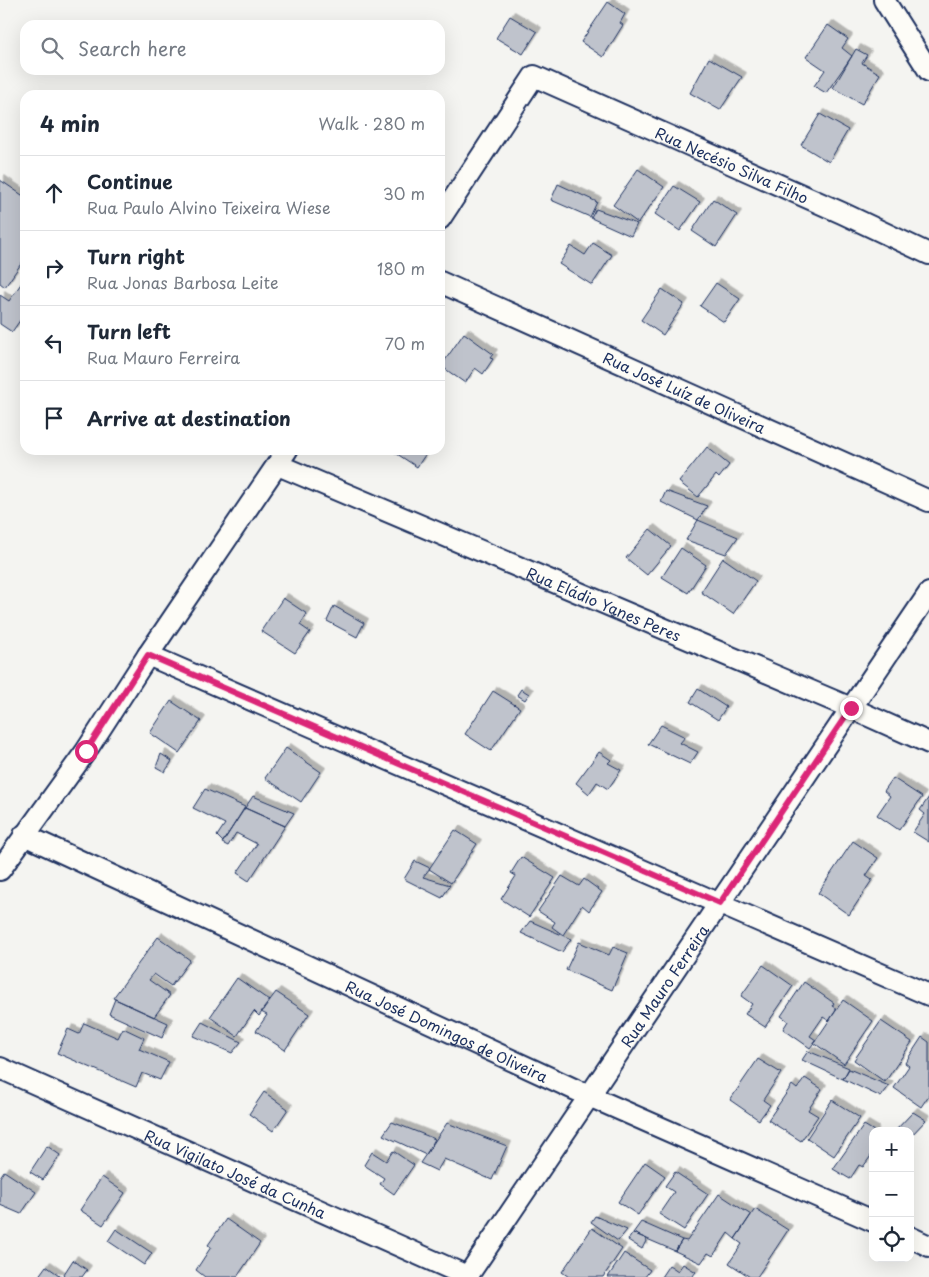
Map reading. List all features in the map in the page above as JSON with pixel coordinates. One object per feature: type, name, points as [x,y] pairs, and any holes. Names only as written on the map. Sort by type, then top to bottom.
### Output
[{"type":"street","points":[[884,0],[929,71]]},
{"type":"street","name":"Rua Necésio Silva Filho","points":[[445,210],[534,76],[929,254]]},
{"type":"street","name":"Rua José Luíz de Oliveira","points":[[445,284],[929,501]]},
{"type":"street","points":[[0,870],[86,751],[148,655],[282,458]]},
{"type":"street","name":"Rua Eládio Yanes Peres","points":[[282,458],[929,743]]},
{"type":"street","name":"Rua Mauro Ferreira","points":[[468,1277],[929,593]]},
{"type":"street","points":[[148,655],[929,995]]},
{"type":"street","name":"Rua José Domingos de Oliveira","points":[[24,835],[589,1096],[869,1219]]},
{"type":"street","name":"Rua Vigilato José da Cunha","points":[[0,1068],[468,1277]]},
{"type":"street","points":[[914,1239],[929,1246]]},
{"type":"building","points":[[608,2],[625,14],[620,23],[623,25],[603,57],[581,42]]},
{"type":"building","points":[[510,16],[537,32],[523,54],[496,38]]},
{"type":"building","points":[[828,25],[848,39],[842,48],[852,56],[826,93],[814,86],[825,70],[806,57]]},
{"type":"building","points":[[856,49],[867,55],[862,63],[880,74],[862,104],[833,88]]},
{"type":"building","points":[[709,58],[742,77],[720,110],[690,93]]},
{"type":"building","points":[[820,114],[848,130],[829,162],[801,145]]},
{"type":"building","points":[[638,169],[664,187],[638,223],[613,205]]},
{"type":"building","points":[[0,180],[20,194],[20,265],[5,287],[0,283]]},
{"type":"building","points":[[558,184],[597,202],[590,217],[551,200]]},
{"type":"building","points":[[674,186],[700,202],[680,231],[655,214]]},
{"type":"building","points":[[713,199],[737,215],[716,247],[692,231]]},
{"type":"building","points":[[596,209],[637,224],[631,236],[591,218]]},
{"type":"building","points":[[593,243],[612,255],[592,285],[559,264],[571,246],[585,255]]},
{"type":"building","points":[[716,283],[740,299],[724,322],[700,306]]},
{"type":"building","points":[[20,285],[20,320],[12,332],[0,324],[0,295],[9,301]]},
{"type":"building","points":[[662,289],[684,304],[663,335],[641,320]]},
{"type":"building","points":[[464,333],[493,354],[490,358],[493,359],[483,374],[475,368],[465,383],[445,369],[445,360]]},
{"type":"building","points":[[707,447],[729,465],[719,478],[716,475],[698,497],[679,482]]},
{"type":"building","points":[[399,455],[425,455],[417,467]]},
{"type":"building","points":[[666,491],[707,506],[698,520],[661,502]]},
{"type":"building","points":[[698,520],[738,537],[726,554],[686,540]]},
{"type":"building","points":[[650,529],[671,546],[647,575],[626,558]]},
{"type":"building","points":[[681,548],[706,565],[688,593],[662,577]]},
{"type":"building","points":[[723,558],[756,581],[733,614],[701,592]]},
{"type":"building","points":[[283,598],[307,614],[300,625],[310,632],[295,653],[261,631]]},
{"type":"building","points":[[334,606],[364,623],[357,637],[327,621]]},
{"type":"building","points":[[521,689],[529,694],[525,700],[517,695]]},
{"type":"building","points":[[698,689],[726,707],[718,720],[690,702]]},
{"type":"building","points":[[493,691],[520,708],[491,751],[465,734]]},
{"type":"building","points":[[171,701],[201,721],[179,753],[150,733]]},
{"type":"building","points":[[661,725],[685,737],[680,743],[698,752],[690,764],[648,744]]},
{"type":"building","points":[[286,748],[321,772],[301,802],[265,778]]},
{"type":"building","points":[[599,752],[611,760],[608,763],[621,770],[608,789],[597,782],[589,794],[576,783]]},
{"type":"building","points":[[161,754],[172,761],[165,772],[156,767]]},
{"type":"building","points":[[893,778],[922,797],[899,830],[877,815],[890,796],[884,791]]},
{"type":"building","points":[[205,789],[245,807],[223,842],[217,836],[225,824],[193,808]]},
{"type":"building","points":[[253,796],[294,813],[285,826],[245,808]]},
{"type":"building","points":[[929,797],[929,842],[913,832],[925,814],[920,810]]},
{"type":"building","points":[[245,808],[285,826],[249,881],[237,873],[257,844],[236,833],[228,846],[222,843]]},
{"type":"building","points":[[455,830],[477,844],[451,883],[429,869]]},
{"type":"building","points":[[853,841],[878,858],[866,876],[872,880],[849,915],[818,893]]},
{"type":"building","points":[[521,857],[555,878],[529,917],[501,899],[516,876],[511,873]]},
{"type":"building","points":[[415,861],[430,868],[423,877],[450,885],[442,898],[404,879]]},
{"type":"building","points":[[562,876],[579,886],[584,879],[602,892],[589,911],[582,905],[563,935],[552,927],[555,922],[538,911]]},
{"type":"building","points":[[530,921],[571,939],[562,952],[521,933]]},
{"type":"building","points":[[158,937],[190,960],[171,986],[154,974],[149,980],[170,995],[154,1017],[113,998]]},
{"type":"building","points":[[579,942],[609,955],[613,947],[628,953],[612,990],[566,970]]},
{"type":"building","points":[[763,965],[793,986],[765,1027],[745,1014],[752,1004],[741,996]]},
{"type":"building","points":[[237,978],[270,1001],[259,1016],[254,1011],[237,1036],[210,1017]]},
{"type":"building","points":[[804,982],[834,1003],[832,1006],[837,1009],[829,1021],[823,1017],[810,1036],[816,1040],[810,1048],[783,1029],[788,1021],[781,1016]]},
{"type":"building","points":[[276,992],[309,1014],[285,1050],[256,1031],[267,1015],[261,1012]]},
{"type":"building","points":[[115,999],[168,1023],[162,1038],[109,1014]]},
{"type":"building","points":[[843,1000],[873,1021],[844,1064],[814,1043]]},
{"type":"building","points":[[881,1021],[912,1042],[885,1082],[854,1060]]},
{"type":"building","points":[[202,1022],[241,1042],[232,1053],[193,1036]]},
{"type":"building","points":[[84,1023],[118,1038],[123,1028],[144,1038],[139,1049],[169,1062],[160,1080],[142,1073],[136,1087],[57,1053],[68,1029],[79,1034]]},
{"type":"building","points":[[922,1037],[929,1042],[929,1095],[921,1107],[894,1088],[909,1066],[905,1063]]},
{"type":"building","points":[[808,1051],[849,1068],[843,1079],[802,1060]]},
{"type":"building","points":[[758,1059],[781,1073],[763,1100],[770,1105],[759,1120],[730,1100]]},
{"type":"building","points":[[849,1069],[889,1086],[881,1097],[843,1079]]},
{"type":"building","points":[[805,1078],[822,1089],[808,1110],[818,1116],[801,1141],[768,1120],[792,1085],[797,1089]]},
{"type":"building","points":[[264,1092],[288,1109],[273,1131],[249,1114]]},
{"type":"building","points":[[832,1100],[860,1118],[834,1156],[807,1138]]},
{"type":"building","points":[[913,1112],[926,1120],[914,1133],[914,1127],[899,1127]]},
{"type":"building","points":[[392,1122],[435,1139],[426,1155],[383,1135]]},
{"type":"building","points":[[447,1123],[507,1146],[492,1180],[444,1159],[437,1171],[420,1163]]},
{"type":"building","points":[[864,1125],[869,1128],[869,1159],[863,1167],[859,1165],[850,1179],[833,1169]]},
{"type":"building","points":[[47,1146],[60,1155],[43,1180],[30,1172]]},
{"type":"building","points":[[393,1151],[414,1165],[394,1194],[380,1184],[384,1178],[364,1165],[372,1152],[386,1161]]},
{"type":"building","points":[[645,1162],[665,1176],[638,1215],[618,1202]]},
{"type":"building","points":[[4,1171],[36,1192],[21,1214],[0,1205],[0,1177]]},
{"type":"building","points":[[675,1172],[708,1194],[684,1230],[659,1214],[674,1192],[665,1186]]},
{"type":"building","points":[[102,1177],[125,1193],[103,1225],[80,1210]]},
{"type":"building","points":[[719,1194],[751,1215],[735,1239],[728,1233],[713,1256],[708,1253],[701,1263],[675,1251],[682,1240],[687,1241]]},
{"type":"building","points":[[755,1209],[788,1230],[757,1277],[750,1277],[729,1263],[742,1244],[735,1239]]},
{"type":"building","points":[[595,1216],[627,1230],[618,1241],[591,1222]]},
{"type":"building","points":[[226,1219],[260,1243],[237,1277],[205,1277],[196,1270],[211,1247],[208,1245]]},
{"type":"building","points":[[641,1222],[682,1240],[675,1251],[633,1233]]},
{"type":"building","points":[[592,1228],[622,1249],[603,1277],[569,1277],[562,1272]]},
{"type":"building","points":[[116,1229],[152,1253],[144,1265],[108,1241]]},
{"type":"building","points":[[633,1233],[647,1239],[642,1249],[628,1240]]},
{"type":"building","points":[[624,1253],[650,1270],[645,1277],[608,1277]]},
{"type":"building","points":[[73,1260],[87,1270],[82,1277],[62,1277]]},
{"type":"building","points":[[683,1264],[696,1272],[692,1277],[661,1277],[669,1265],[678,1271]]},
{"type":"building","points":[[46,1266],[62,1277],[38,1277]]},
{"type":"route","points":[[86,751],[148,655],[720,903],[851,708]]}]
